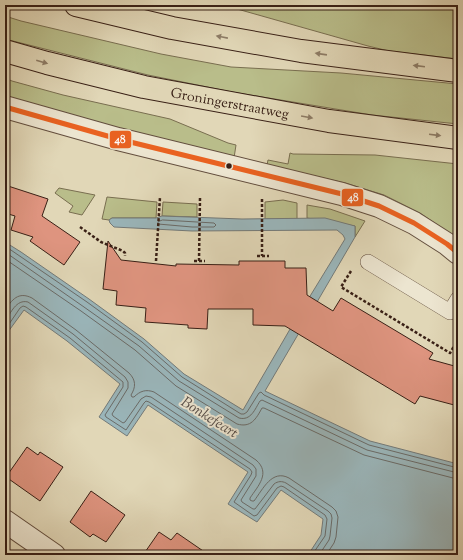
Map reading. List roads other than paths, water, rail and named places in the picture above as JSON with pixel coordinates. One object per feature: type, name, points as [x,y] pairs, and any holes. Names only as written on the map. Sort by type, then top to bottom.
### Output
[{"type":"main road","points":[[76,5],[172,28],[302,51],[458,71]]},
{"type":"main road","name":"Groningerstraatweg","points":[[5,51],[144,87],[329,121],[458,138]]},
{"type":"street","points":[[5,107],[118,140],[342,194],[379,206],[414,223],[447,244],[458,253]]},
{"type":"street","points":[[5,521],[54,555]]},
{"type":"lane","points":[[368,262],[450,312],[458,299]]},
{"type":"water","name":"Bonkefeart","points":[[162,216],[242,219],[325,218],[355,226],[355,237],[265,391],[370,441],[458,464],[458,555],[308,555],[321,535],[323,519],[281,490],[257,522],[228,504],[248,472],[148,405],[127,436],[99,417],[120,384],[67,341],[24,310],[5,336],[5,242],[89,299],[144,339],[184,374],[243,410],[345,239],[337,230],[192,231],[114,227],[109,220],[112,218],[156,218]]}]
